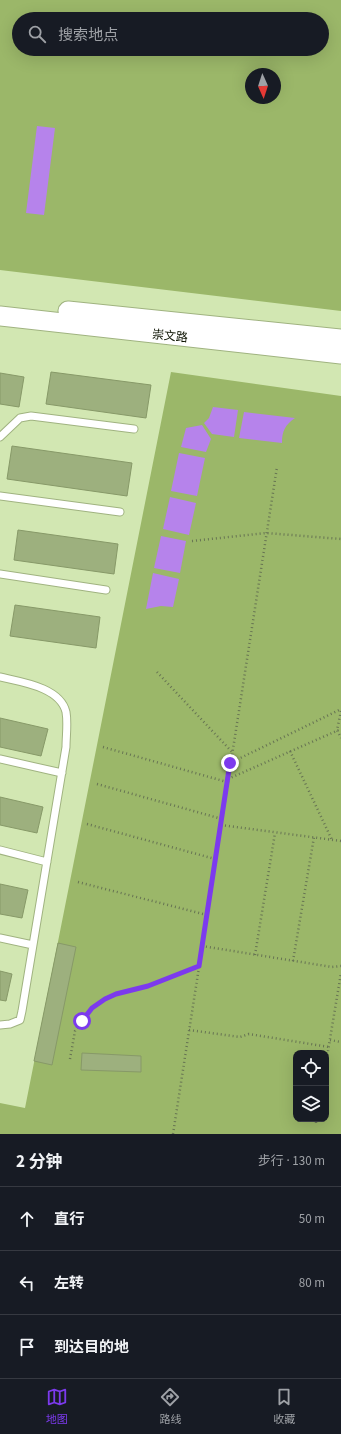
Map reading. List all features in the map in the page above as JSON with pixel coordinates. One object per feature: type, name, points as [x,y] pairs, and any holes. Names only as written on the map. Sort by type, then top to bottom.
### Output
[{"type":"street","name":"崇文路","points":[[0,304],[341,339]]},
{"type":"street","name":"崇文路","points":[[0,316],[341,354]]},
{"type":"lane","points":[[0,437],[20,418],[31,416],[134,429]]},
{"type":"lane","points":[[0,496],[120,512]]},
{"type":"lane","points":[[0,574],[106,590]]},
{"type":"lane","points":[[0,678],[33,686],[53,694],[60,701],[66,712],[67,726],[66,747],[62,773],[20,1020],[10,1024],[0,1025]]},
{"type":"lane","points":[[0,759],[62,773]]},
{"type":"lane","points":[[0,850],[47,862]]},
{"type":"lane","points":[[0,938],[33,945]]},
{"type":"path","points":[[172,1134],[277,467]]},
{"type":"path","points":[[192,541],[266,533],[341,539]]},
{"type":"path","points":[[157,672],[232,753]]},
{"type":"path","points":[[230,763],[341,710]]},
{"type":"path","points":[[341,710],[337,730],[341,738]]},
{"type":"path","points":[[103,747],[228,781],[341,728]]},
{"type":"path","points":[[290,751],[333,840]]},
{"type":"path","points":[[97,784],[222,819]]},
{"type":"path","points":[[88,824],[215,859]]},
{"type":"path","points":[[221,825],[341,841]]},
{"type":"path","points":[[255,955],[275,832]]},
{"type":"path","points":[[293,961],[314,838]]},
{"type":"path","points":[[78,882],[207,915]]},
{"type":"path","points":[[202,946],[332,967],[341,966]]},
{"type":"path","points":[[70,1059],[75,1031],[92,1008],[105,999],[116,994],[148,986],[199,966]]},
{"type":"path","points":[[328,1050],[341,973]]},
{"type":"path","points":[[189,1030],[240,1037],[249,1034],[329,1047]]},
{"type":"path","points":[[330,1040],[341,1042]]},
{"type":"green space","points":[[0,0],[341,0],[341,311],[0,270]]},
{"type":"green space","points":[[171,372],[341,396],[341,1134],[0,1134],[0,1103],[25,1108]]},
{"type":"shaded area","points":[[37,126],[55,128],[44,215],[26,213]]},
{"type":"shaded area","points":[[213,407],[238,410],[234,437],[212,434],[204,423],[209,418]]},
{"type":"shaded area","points":[[244,412],[295,418],[285,429],[282,443],[239,438]]},
{"type":"shaded area","points":[[202,425],[211,439],[206,452],[181,447],[186,428]]},
{"type":"shaded area","points":[[179,453],[205,458],[197,496],[171,491]]},
{"type":"shaded area","points":[[170,497],[196,503],[189,535],[163,529]]},
{"type":"shaded area","points":[[161,536],[186,541],[180,573],[154,568]]},
{"type":"shaded area","points":[[153,573],[179,579],[173,607],[161,606],[146,609]]},
{"type":"building","points":[[51,372],[151,385],[146,418],[46,404]]},
{"type":"building","points":[[0,373],[24,377],[19,407],[0,404]]},
{"type":"building","points":[[12,446],[132,463],[127,496],[7,479]]},
{"type":"building","points":[[18,530],[118,544],[114,574],[14,560]]},
{"type":"building","points":[[15,605],[100,617],[96,648],[10,636]]},
{"type":"building","points":[[0,718],[48,729],[41,756],[0,747]]},
{"type":"building","points":[[0,797],[43,807],[37,833],[0,825]]},
{"type":"building","points":[[0,884],[28,890],[22,918],[0,914]]},
{"type":"building","points":[[58,943],[76,947],[52,1065],[34,1061]]},
{"type":"building","points":[[0,971],[12,974],[6,1001],[0,1000]]},
{"type":"building","points":[[82,1053],[141,1056],[141,1072],[81,1070]]},
{"type":"route","points":[[82,1021],[92,1008],[105,999],[116,994],[148,986],[199,966],[230,763]]}]
